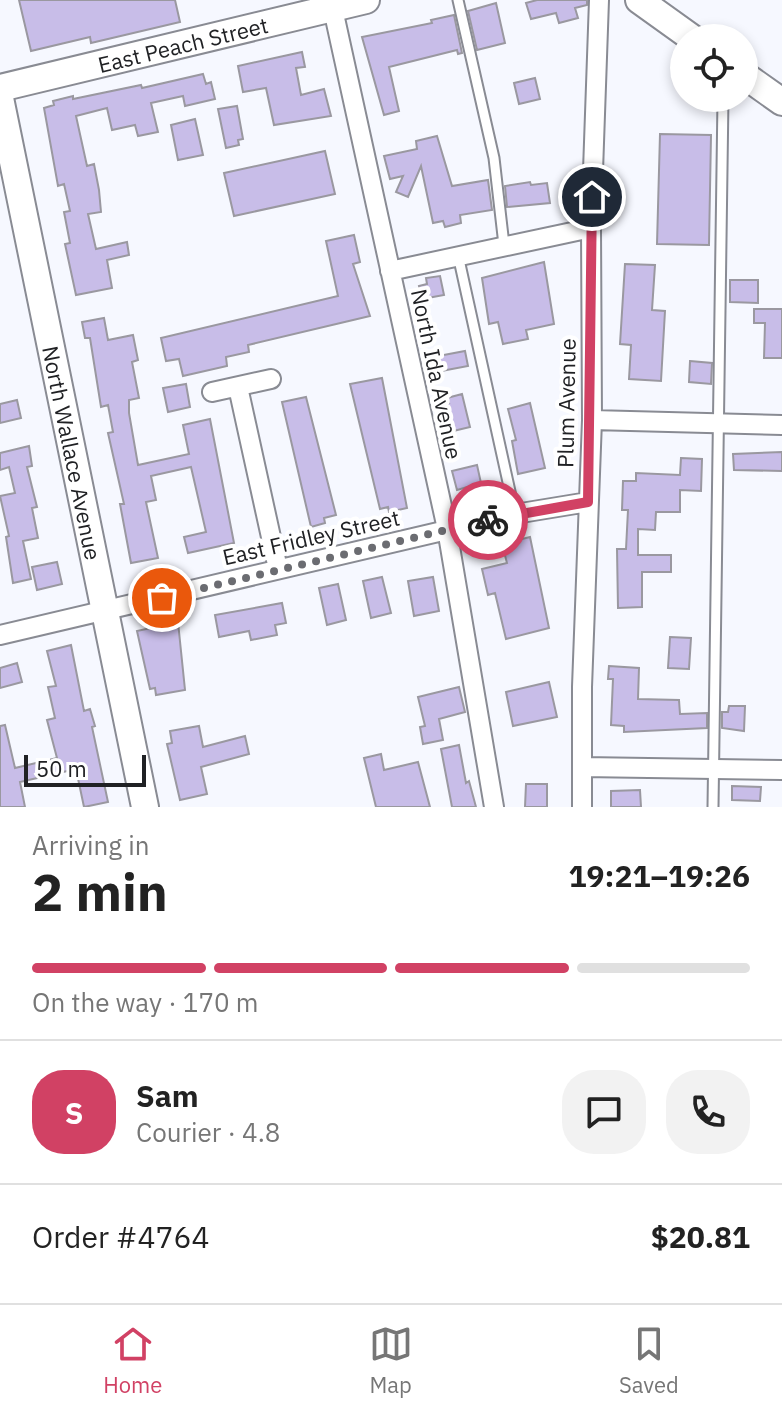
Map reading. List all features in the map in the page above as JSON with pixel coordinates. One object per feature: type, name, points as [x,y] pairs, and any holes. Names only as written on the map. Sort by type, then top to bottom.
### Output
[{"type":"street","name":"East Peach Street","points":[[0,88],[332,4],[366,0]]},
{"type":"street","name":"Plum Avenue","points":[[582,807],[592,420],[591,228],[599,0]]},
{"type":"street","points":[[639,0],[672,24]]},
{"type":"street","name":"North Ida Avenue","points":[[332,4],[447,529],[494,807]]},
{"type":"street","points":[[758,85],[782,102]]},
{"type":"street","name":"North Wallace Avenue","points":[[0,98],[145,807]]},
{"type":"street","points":[[390,271],[591,228]]},
{"type":"street","points":[[212,392],[271,379]]},
{"type":"street","points":[[238,387],[278,569]]},
{"type":"street","points":[[592,420],[782,425]]},
{"type":"street","name":"East Fridley Street","points":[[0,635],[447,529],[588,502]]},
{"type":"street","points":[[583,767],[782,770]]},
{"type":"lane","points":[[458,0],[494,158],[504,245]]},
{"type":"lane","points":[[713,807],[723,112]]},
{"type":"lane","points":[[458,255],[515,514]]},
{"type":"building","points":[[19,0],[175,0],[180,22],[91,43],[90,37],[31,51]]},
{"type":"building","points":[[537,0],[587,0],[587,5],[575,8],[578,18],[559,23],[556,13],[531,19],[526,3]]},
{"type":"building","points":[[496,3],[505,43],[477,50],[468,11]]},
{"type":"building","points":[[454,15],[462,53],[458,54],[457,50],[389,67],[399,111],[384,115],[362,37],[432,23],[431,20]]},
{"type":"building","points":[[302,52],[305,67],[296,68],[301,95],[324,89],[331,116],[274,125],[266,88],[243,92],[238,66]]},
{"type":"building","points":[[203,74],[206,84],[211,82],[215,99],[185,106],[183,96],[151,103],[158,132],[138,136],[135,125],[112,130],[107,108],[76,116],[87,166],[94,164],[99,190],[101,212],[88,214],[96,249],[127,242],[129,255],[107,260],[112,288],[76,295],[65,244],[70,243],[64,212],[70,211],[64,184],[58,186],[44,108],[54,105],[53,101],[73,96],[73,99],[141,85],[142,88]]},
{"type":"building","points":[[535,78],[540,99],[519,104],[514,83]]},
{"type":"building","points":[[237,106],[243,139],[238,140],[239,145],[226,148],[218,109]]},
{"type":"building","points":[[195,119],[203,155],[178,160],[171,125]]},
{"type":"building","points":[[660,134],[711,135],[709,245],[657,244]]},
{"type":"building","points":[[437,136],[452,186],[488,180],[492,210],[460,215],[461,223],[445,227],[443,221],[433,223],[421,166],[408,197],[396,192],[403,176],[390,179],[384,156],[417,149],[416,141]]},
{"type":"building","points":[[325,151],[335,194],[234,216],[224,173]]},
{"type":"building","points":[[530,182],[531,185],[547,183],[550,203],[507,207],[505,186]]},
{"type":"building","points":[[354,235],[360,262],[353,264],[370,316],[248,345],[249,352],[226,357],[227,366],[183,376],[179,359],[166,361],[161,338],[338,296],[326,241]]},
{"type":"building","points":[[544,262],[554,324],[526,330],[528,339],[503,344],[498,322],[489,324],[482,278]]},
{"type":"building","points":[[625,264],[655,265],[652,310],[665,311],[661,381],[629,379],[631,345],[620,344]]},
{"type":"building","points":[[440,276],[444,295],[422,299],[419,286],[427,284],[426,278]]},
{"type":"building","points":[[730,280],[758,280],[758,303],[730,302]]},
{"type":"building","points":[[754,309],[782,309],[782,358],[764,358],[765,323],[754,323]]},
{"type":"building","points":[[104,318],[108,340],[133,335],[138,360],[132,362],[139,398],[129,400],[129,413],[138,465],[189,454],[183,425],[210,419],[234,543],[188,553],[184,537],[206,532],[191,467],[151,476],[156,500],[146,502],[158,558],[131,563],[120,504],[124,504],[108,433],[113,432],[108,405],[101,407],[90,338],[85,338],[82,322]]},
{"type":"building","points":[[465,351],[468,366],[436,372],[433,357]]},
{"type":"building","points":[[690,361],[712,363],[711,384],[689,382]]},
{"type":"building","points":[[382,378],[407,508],[389,512],[388,507],[380,509],[350,384]]},
{"type":"building","points":[[186,384],[190,407],[168,412],[163,388]]},
{"type":"building","points":[[462,394],[470,427],[445,433],[438,406],[449,403],[447,398]]},
{"type":"building","points":[[306,397],[336,515],[324,518],[325,523],[311,527],[282,402]]},
{"type":"building","points":[[17,400],[21,418],[0,423],[0,404]]},
{"type":"building","points":[[530,403],[545,468],[518,474],[512,441],[516,440],[508,409]]},
{"type":"building","points":[[29,446],[32,466],[27,467],[37,507],[32,508],[38,538],[23,541],[31,579],[13,583],[6,537],[9,536],[0,496],[15,493],[9,467],[0,470],[0,453]]},
{"type":"building","points":[[782,452],[782,471],[734,470],[733,454]]},
{"type":"building","points":[[681,458],[702,459],[701,491],[680,490],[680,512],[656,512],[655,530],[638,529],[638,555],[671,555],[671,572],[642,572],[642,607],[618,608],[617,549],[626,549],[628,510],[622,510],[623,481],[636,481],[636,473],[680,475]]},
{"type":"building","points":[[477,465],[481,483],[457,490],[452,471]]},
{"type":"building","points":[[530,537],[549,628],[506,639],[495,593],[488,595],[482,569],[507,563],[502,544]]},
{"type":"building","points":[[57,562],[62,584],[37,590],[32,567]]},
{"type":"building","points":[[382,577],[391,613],[371,618],[363,581]]},
{"type":"building","points":[[433,577],[439,611],[414,616],[408,581]]},
{"type":"building","points":[[338,584],[346,620],[327,625],[319,588]]},
{"type":"building","points":[[282,603],[286,623],[275,625],[277,635],[251,640],[249,631],[219,637],[215,615]]},
{"type":"building","points":[[178,622],[185,690],[156,695],[155,688],[150,689],[137,631]]},
{"type":"building","points":[[670,637],[691,638],[689,669],[668,668]]},
{"type":"building","points":[[71,645],[84,711],[90,709],[95,726],[92,727],[108,802],[84,807],[76,769],[20,782],[25,807],[0,807],[0,726],[5,725],[15,768],[57,758],[47,720],[55,718],[48,687],[56,686],[47,651]]},
{"type":"building","points":[[17,663],[22,682],[0,688],[0,668]]},
{"type":"building","points":[[609,666],[639,668],[638,699],[679,700],[680,714],[707,713],[707,728],[624,732],[624,726],[611,725],[613,679],[608,679]]},
{"type":"building","points":[[549,682],[557,717],[513,726],[506,692]]},
{"type":"building","points":[[459,687],[465,712],[439,719],[443,740],[423,744],[420,727],[425,726],[418,697]]},
{"type":"building","points":[[729,706],[745,706],[744,731],[722,728],[722,712],[728,712]]},
{"type":"building","points":[[199,726],[203,747],[245,736],[249,754],[201,767],[207,794],[180,800],[167,744],[172,743],[170,731]]},
{"type":"building","points":[[459,745],[466,783],[469,781],[476,807],[452,807],[441,749]]},
{"type":"building","points":[[381,754],[384,770],[418,762],[430,807],[376,807],[364,758]]},
{"type":"building","points":[[526,784],[547,784],[547,807],[525,807]]},
{"type":"building","points":[[732,786],[761,787],[760,801],[732,800]]},
{"type":"building","points":[[640,790],[641,807],[611,807],[611,791]]},
{"type":"way so far","points":[[162,598],[488,520]]},
{"type":"route","points":[[488,520],[588,502],[592,420],[592,197]]}]
